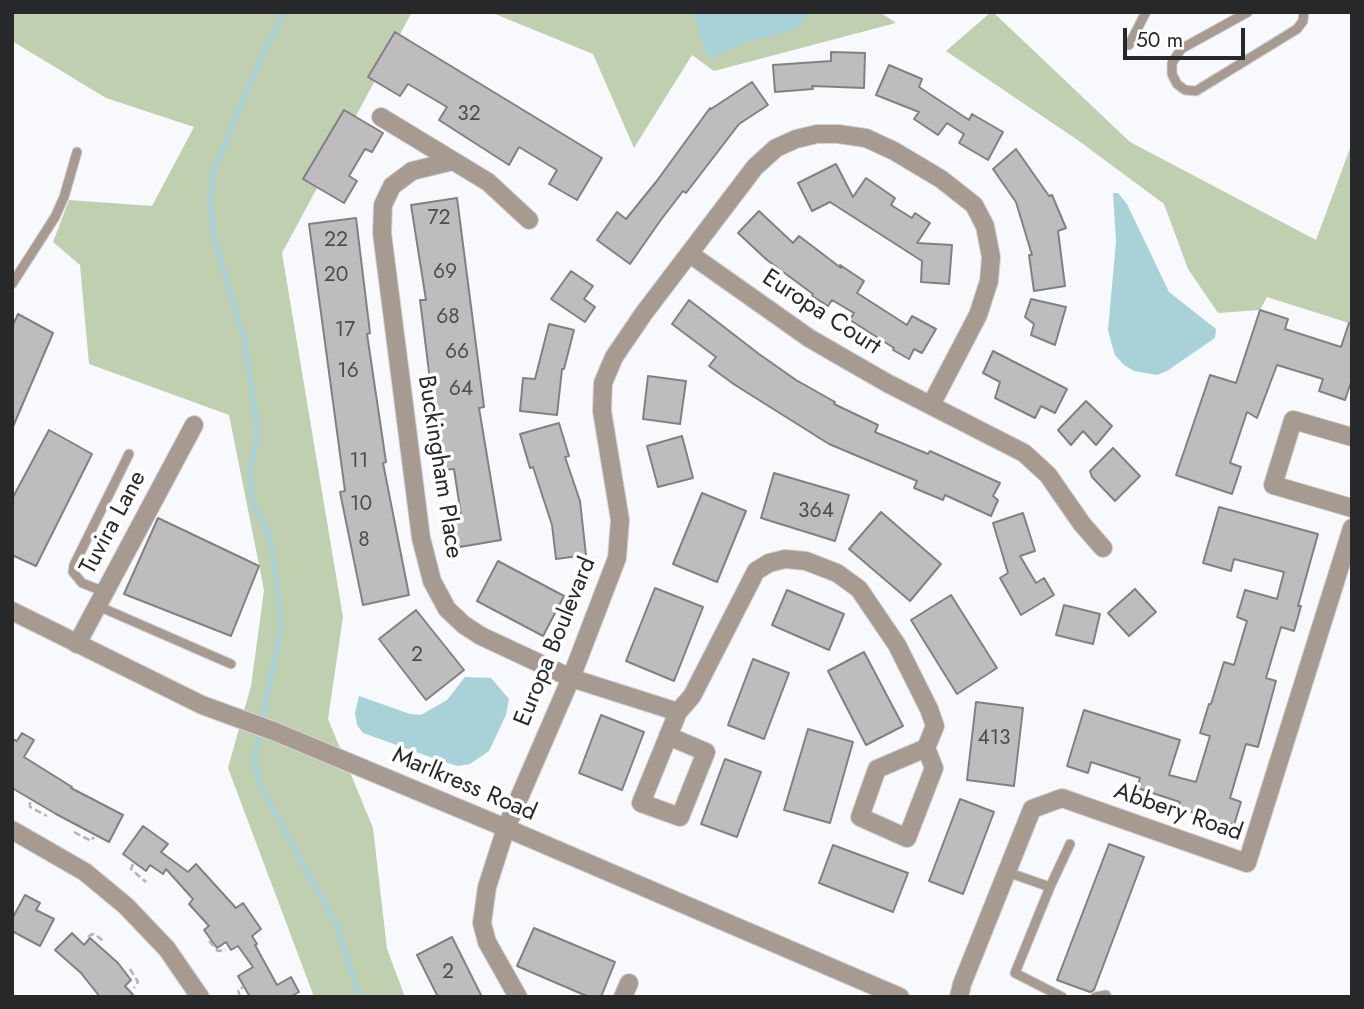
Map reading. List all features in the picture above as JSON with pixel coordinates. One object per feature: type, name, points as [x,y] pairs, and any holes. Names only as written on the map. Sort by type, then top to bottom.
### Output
[{"type":"street","points":[[381,117],[488,183],[529,220]]},
{"type":"street","points":[[690,254],[755,167],[776,148],[796,139],[817,134],[866,138],[941,178],[974,205],[985,226],[991,257],[989,281],[978,315],[931,405]]},
{"type":"street","name":"Buckingham Place","points":[[453,160],[412,171],[392,186],[383,205],[382,233],[421,538],[432,581],[447,610],[481,636],[571,678],[678,712]]},
{"type":"street","name":"Europa Boulevard","points":[[519,997],[486,942],[482,923],[487,887],[506,828],[571,678],[617,558],[620,520],[601,411],[603,383],[614,357],[690,254]]},
{"type":"street","name":"Europa Court","points":[[690,254],[808,338],[1024,453],[1048,475],[1082,524],[1103,548]]},
{"type":"street","points":[[1352,437],[1293,419],[1273,485],[1352,508]]},
{"type":"street","name":"Tuvira Lane","points":[[77,644],[194,425]]},
{"type":"street","name":"Abbery Road","points":[[959,997],[1032,809],[1062,799],[1247,863],[1352,528]]},
{"type":"street","points":[[668,736],[706,752],[680,817],[641,803],[668,736],[678,712],[692,696],[756,572],[769,563],[785,559],[806,561],[837,573],[859,589],[897,645],[929,709],[934,726],[926,748],[934,768],[907,838],[860,817],[877,769],[926,748]]},
{"type":"street","name":"Marlkress Road","points":[[12,611],[228,716],[276,732],[506,828],[900,997]]},
{"type":"street","points":[[12,830],[85,872],[126,906],[167,949],[200,997]]},
{"type":"lane","points":[[1129,45],[1146,12]]},
{"type":"lane","points":[[1248,12],[1181,49],[1172,63],[1172,74],[1177,84],[1185,90],[1196,91],[1297,29],[1303,21],[1304,12]]},
{"type":"lane","points":[[12,284],[55,217],[64,197],[77,152]]},
{"type":"lane","points":[[130,454],[74,565],[73,572],[101,599],[231,664]]},
{"type":"lane","points":[[1062,997],[1015,973],[1070,844]]},
{"type":"lane","points":[[1007,872],[1050,887]]},
{"type":"lane","points":[[1095,997],[1106,995]]},
{"type":"path","points":[[30,802],[30,807],[47,816]]},
{"type":"path","points":[[74,832],[91,841],[94,837]]},
{"type":"path","points":[[133,864],[131,869],[146,882]]},
{"type":"path","points":[[88,937],[96,935],[104,942]]},
{"type":"path","points":[[209,941],[218,951],[226,950]]},
{"type":"path","points":[[130,969],[138,982],[134,988]]},
{"type":"path","points":[[240,997],[238,990],[243,987]]},
{"type":"green space","points":[[12,12],[412,12],[282,253],[343,617],[328,719],[373,828],[387,949],[405,997],[314,997],[228,768],[251,686],[264,590],[229,415],[89,364],[80,265],[53,242],[69,200],[152,206],[194,127],[106,98],[12,41]]},
{"type":"green space","points":[[490,12],[880,12],[896,23],[714,71],[692,55],[634,148],[593,54]]},
{"type":"green space","points":[[991,12],[1130,142],[1316,240],[1352,143],[1352,324],[1267,297],[1260,310],[1218,313],[1188,269],[1164,204],[1079,141],[946,51]]},
{"type":"water","points":[[694,12],[807,12],[801,25],[787,33],[745,42],[711,59],[705,52]]},
{"type":"water","points":[[1113,193],[1118,193],[1127,204],[1169,292],[1216,329],[1215,338],[1157,375],[1134,371],[1124,365],[1115,355],[1108,330],[1116,241]]},
{"type":"water","points":[[465,677],[491,678],[509,699],[506,715],[489,751],[470,764],[458,766],[444,762],[363,733],[357,725],[355,713],[359,696],[410,714],[421,715],[447,700]]},
{"type":"building","points":[[395,32],[602,158],[577,200],[549,184],[557,170],[519,147],[509,165],[439,120],[447,107],[408,84],[400,96],[368,77]]},
{"type":"building","points":[[831,52],[865,53],[864,88],[812,86],[813,89],[775,92],[773,65],[831,61]]},
{"type":"building","points":[[889,65],[922,79],[919,87],[969,120],[972,114],[1003,132],[988,160],[959,143],[964,134],[947,123],[938,135],[914,119],[919,112],[876,95]]},
{"type":"building","points":[[752,82],[768,105],[739,124],[686,193],[683,191],[630,264],[597,240],[617,212],[626,219],[710,108]]},
{"type":"building","points":[[344,110],[383,133],[372,152],[365,149],[349,176],[357,181],[344,203],[303,179]]},
{"type":"building","points":[[1016,149],[1049,196],[1052,195],[1066,228],[1058,231],[1065,286],[1034,291],[1029,255],[1032,255],[1016,202],[993,169]]},
{"type":"building","points":[[836,164],[853,197],[866,178],[895,198],[891,205],[912,218],[915,213],[930,223],[917,243],[952,245],[949,284],[921,282],[922,261],[830,202],[812,211],[798,183]]},
{"type":"building","points":[[457,198],[484,407],[479,408],[501,540],[454,548],[449,517],[461,515],[454,469],[443,470],[437,436],[420,300],[426,300],[411,205]]},
{"type":"building","points":[[759,211],[793,243],[799,236],[841,268],[840,265],[864,281],[857,293],[907,325],[912,316],[936,329],[922,353],[914,349],[909,359],[893,350],[894,348],[850,320],[854,313],[832,300],[828,306],[767,260],[738,233]]},
{"type":"building","points":[[356,218],[370,333],[367,334],[386,462],[383,463],[409,595],[363,605],[340,492],[345,491],[309,224]]},
{"type":"building","points":[[571,271],[593,286],[584,299],[595,307],[585,322],[551,299]]},
{"type":"building","points":[[1031,299],[1066,307],[1055,345],[1031,335],[1034,324],[1025,317]]},
{"type":"building","points":[[689,300],[796,380],[835,402],[834,404],[878,425],[875,432],[928,454],[930,451],[1000,483],[993,496],[998,500],[991,516],[945,495],[943,500],[914,488],[917,481],[829,444],[735,385],[709,366],[716,357],[672,324]]},
{"type":"building","points":[[1260,310],[1288,319],[1285,329],[1341,347],[1349,323],[1352,324],[1352,379],[1345,400],[1319,391],[1323,379],[1277,365],[1257,418],[1247,412],[1230,463],[1241,467],[1232,494],[1176,475],[1210,375],[1236,383]]},
{"type":"building","points":[[18,314],[53,333],[12,429],[12,327]]},
{"type":"building","points":[[549,324],[574,330],[562,369],[557,415],[520,411],[523,378],[535,379]]},
{"type":"building","points":[[993,351],[1067,389],[1055,413],[1041,406],[1035,418],[995,398],[1000,382],[983,373]]},
{"type":"building","points":[[648,376],[686,381],[680,424],[643,419]]},
{"type":"building","points":[[1086,401],[1112,426],[1096,445],[1083,431],[1071,445],[1058,430]]},
{"type":"building","points":[[559,423],[569,456],[565,457],[580,501],[586,555],[556,559],[552,525],[520,434]]},
{"type":"building","points":[[49,430],[92,454],[36,566],[12,555],[12,499]]},
{"type":"building","points":[[682,436],[693,478],[658,487],[647,446]]},
{"type":"building","points":[[1113,448],[1140,476],[1115,501],[1092,477],[1090,471]]},
{"type":"building","points":[[774,473],[849,495],[835,541],[761,518]]},
{"type":"building","points":[[702,493],[746,511],[717,582],[673,564]]},
{"type":"building","points":[[1219,507],[1318,534],[1298,606],[1301,606],[1294,631],[1281,627],[1266,678],[1276,681],[1258,747],[1246,744],[1230,798],[1241,802],[1234,825],[1178,808],[1180,802],[1137,788],[1140,778],[1091,762],[1088,773],[1067,766],[1084,710],[1180,740],[1169,775],[1196,782],[1210,736],[1200,733],[1209,704],[1224,662],[1234,665],[1247,621],[1237,617],[1245,590],[1277,599],[1284,572],[1234,559],[1231,571],[1203,563]]},
{"type":"building","points":[[881,512],[941,564],[910,601],[849,549]]},
{"type":"building","points":[[1023,513],[1035,551],[1020,556],[1036,583],[1044,578],[1054,595],[1021,615],[1000,578],[1008,573],[993,523]]},
{"type":"building","points":[[158,518],[259,566],[231,636],[124,594]]},
{"type":"building","points":[[498,561],[564,596],[543,636],[477,601]]},
{"type":"building","points":[[655,588],[703,607],[674,681],[626,661]]},
{"type":"building","points":[[1135,589],[1156,612],[1129,636],[1108,613]]},
{"type":"building","points":[[787,590],[844,614],[829,650],[772,625]]},
{"type":"building","points":[[951,595],[997,668],[957,694],[911,620]]},
{"type":"building","points":[[1064,605],[1100,614],[1093,644],[1056,635]]},
{"type":"building","points":[[416,610],[464,670],[426,700],[379,639]]},
{"type":"building","points":[[864,652],[903,726],[866,745],[828,671]]},
{"type":"building","points":[[753,659],[789,673],[764,739],[728,725]]},
{"type":"building","points":[[976,702],[1023,708],[1014,786],[967,780]]},
{"type":"building","points":[[601,715],[644,732],[622,790],[579,773]]},
{"type":"building","points":[[808,729],[853,742],[830,823],[784,810]]},
{"type":"building","points":[[22,733],[34,740],[24,757],[71,788],[123,815],[109,842],[12,788],[12,739],[17,741]]},
{"type":"building","points":[[725,759],[761,772],[737,837],[701,824]]},
{"type":"building","points":[[960,799],[994,812],[963,894],[929,881]]},
{"type":"building","points":[[143,826],[168,844],[161,852],[188,872],[196,864],[236,908],[243,903],[261,929],[252,936],[277,985],[291,977],[299,992],[290,997],[250,997],[238,976],[253,967],[238,946],[231,950],[226,942],[217,948],[204,930],[209,926],[189,904],[193,899],[166,869],[163,874],[150,865],[146,871],[123,854]]},
{"type":"building","points":[[1109,844],[1144,857],[1094,990],[1090,992],[1057,980]]},
{"type":"building","points":[[833,845],[908,873],[893,912],[819,883]]},
{"type":"building","points":[[25,895],[40,903],[36,910],[54,919],[40,946],[12,931],[12,919]]},
{"type":"building","points":[[534,928],[615,962],[601,997],[589,997],[517,966]]},
{"type":"building","points":[[72,933],[84,945],[90,938],[118,963],[131,980],[125,986],[135,997],[100,997],[81,973],[55,950]]},
{"type":"building","points":[[452,937],[482,997],[438,997],[417,955]]},
{"type":"waterway","points":[[284,12],[260,60],[215,167],[210,199],[216,245],[244,338],[257,424],[257,441],[249,470],[253,504],[270,536],[281,624],[254,761],[260,785],[337,926],[359,997]]}]
